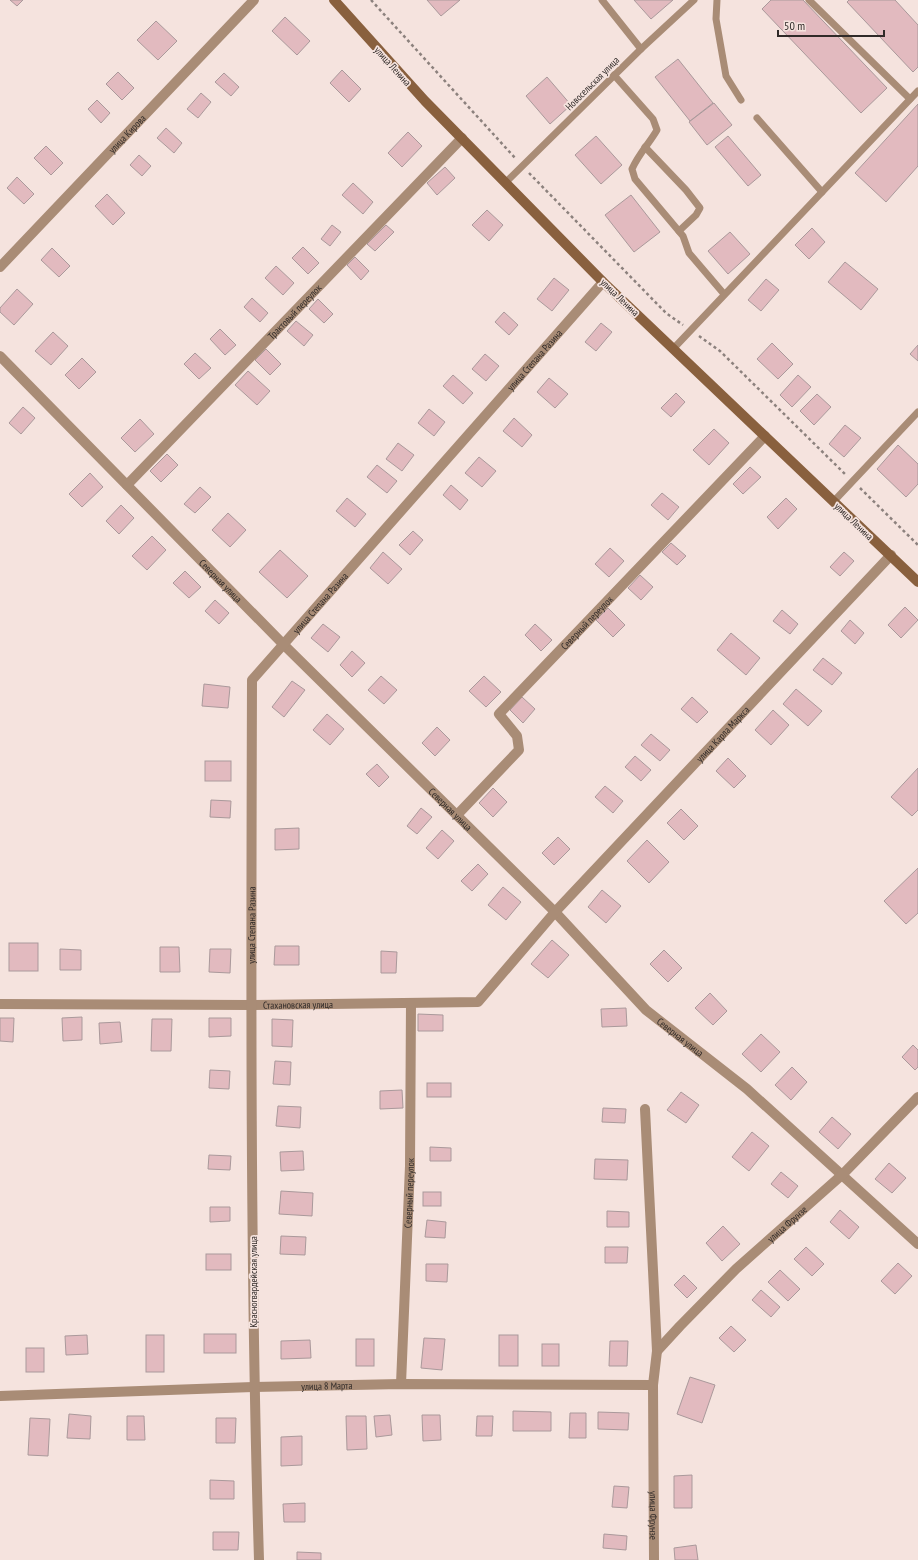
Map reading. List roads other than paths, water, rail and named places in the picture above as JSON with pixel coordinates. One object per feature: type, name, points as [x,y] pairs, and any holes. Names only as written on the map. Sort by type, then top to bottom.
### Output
[{"type":"main road","name":"улица Ленина","points":[[334,0],[425,101],[603,282],[918,582]]},
{"type":"street","name":"улица Кирова","points":[[0,267],[254,0]]},
{"type":"street","name":"Трактовый переулок","points":[[127,485],[462,138]]},
{"type":"street","name":"улица Степана Разина","points":[[251,1004],[252,680],[603,282]]},
{"type":"street","name":"Северная улица","points":[[0,356],[283,644],[555,912],[646,1010],[747,1089],[843,1174],[918,1244]]},
{"type":"street","name":"Северный переулок","points":[[457,815],[519,750],[517,736],[499,714],[765,436]]},
{"type":"street","name":"улица Карла Маркса","points":[[555,912],[891,555]]},
{"type":"street","name":"Стахановская улица","points":[[0,1004],[478,1002],[555,912]]},
{"type":"street","name":"Северный переулок","points":[[401,1384],[410,1166],[411,1003]]},
{"type":"street","name":"Красногвардейская улица","points":[[251,1004],[254,1387],[258,1560]]},
{"type":"street","name":"улица Фрунзе","points":[[657,1351],[736,1269],[843,1174],[918,1097]]},
{"type":"street","name":"улица Фрунзе","points":[[646,1109],[657,1351],[653,1385],[654,1560]]},
{"type":"street","name":"улица 8 Марта","points":[[0,1396],[254,1387],[401,1384],[653,1385]]},
{"type":"lane","points":[[602,0],[641,49]]},
{"type":"lane","name":"Новосельская улица","points":[[505,183],[614,75],[694,0]]},
{"type":"lane","points":[[717,0],[716,19],[726,76],[741,100]]},
{"type":"lane","points":[[809,0],[910,99]]},
{"type":"lane","points":[[614,75],[653,119],[657,130],[651,141],[638,155],[632,169],[635,179],[683,236],[689,253],[724,294]]},
{"type":"lane","points":[[673,348],[918,91]]},
{"type":"lane","points":[[757,118],[822,192]]},
{"type":"lane","points":[[645,147],[686,190],[700,208],[696,215],[679,231]]},
{"type":"lane","points":[[834,501],[918,412]]}]
